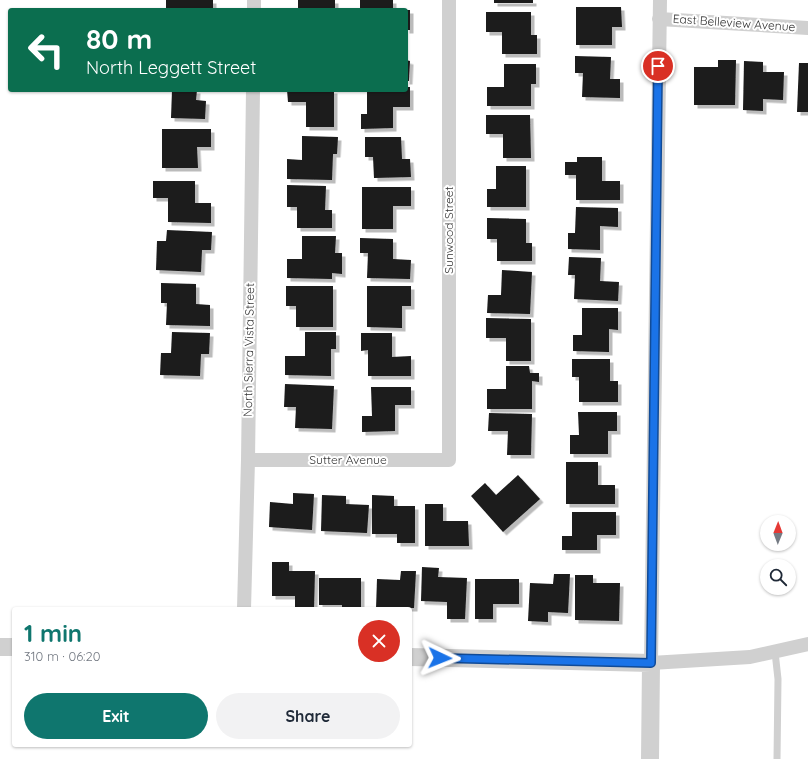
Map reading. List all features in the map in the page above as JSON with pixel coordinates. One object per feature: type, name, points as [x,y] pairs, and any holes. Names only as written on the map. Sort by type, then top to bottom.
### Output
[{"type":"street","name":"Sunwood Street","points":[[449,0],[449,460]]},
{"type":"street","points":[[650,759],[660,0]]},
{"type":"street","name":"East Belleview Avenue","points":[[659,18],[808,28]]},
{"type":"street","name":"North Sierra Vista Street","points":[[244,607],[248,460],[253,92]]},
{"type":"street","name":"Sutter Avenue","points":[[248,460],[449,460]]},
{"type":"street","points":[[412,657],[651,663],[750,657],[808,644]]},
{"type":"street","points":[[0,647],[12,647]]},
{"type":"lane","points":[[775,652],[778,679],[778,759]]},
{"type":"building","points":[[166,0],[213,0],[213,8],[166,8]]},
{"type":"building","points":[[298,0],[335,0],[335,8],[298,8]]},
{"type":"building","points":[[360,0],[393,0],[393,8],[360,8]]},
{"type":"building","points":[[494,0],[533,0],[533,3],[494,3]]},
{"type":"building","points":[[576,7],[621,7],[622,27],[612,27],[612,45],[576,45]]},
{"type":"building","points":[[408,10],[410,10],[410,30],[408,30]]},
{"type":"building","points":[[486,12],[531,12],[531,35],[537,35],[537,54],[502,54],[502,32],[486,32]]},
{"type":"building","points":[[575,56],[611,57],[610,79],[620,79],[620,98],[582,97],[583,73],[575,73]]},
{"type":"building","points":[[408,60],[410,61],[408,81]]},
{"type":"building","points":[[718,60],[736,60],[735,105],[694,105],[694,67],[718,67]]},
{"type":"building","points":[[744,61],[763,62],[763,72],[784,72],[783,100],[763,99],[763,111],[743,110]]},
{"type":"building","points":[[799,63],[808,63],[808,112],[797,112]]},
{"type":"building","points":[[504,64],[536,64],[536,84],[531,84],[531,106],[487,106],[487,87],[504,87]]},
{"type":"building","points":[[408,87],[410,87],[410,107],[393,107],[393,128],[361,129],[361,114],[367,114],[367,92],[408,92]]},
{"type":"building","points":[[172,92],[197,92],[196,100],[206,101],[205,119],[171,118]]},
{"type":"building","points":[[287,92],[334,92],[334,127],[306,127],[306,102],[288,102]]},
{"type":"building","points":[[486,115],[530,115],[531,158],[503,158],[503,134],[486,134]]},
{"type":"building","points":[[162,129],[211,129],[211,147],[197,147],[198,168],[162,168]]},
{"type":"building","points":[[302,136],[338,137],[337,154],[333,154],[332,180],[287,179],[287,159],[302,160]]},
{"type":"building","points":[[365,137],[401,137],[402,159],[410,159],[411,177],[374,178],[373,157],[365,157]]},
{"type":"building","points":[[577,157],[602,157],[602,181],[620,181],[620,200],[576,200],[576,175],[565,175],[565,162],[577,162]]},
{"type":"building","points":[[496,166],[526,166],[526,207],[487,207],[487,189],[496,189]]},
{"type":"building","points":[[153,181],[195,181],[195,203],[211,203],[211,223],[168,222],[168,198],[153,198]]},
{"type":"building","points":[[287,185],[326,186],[325,210],[332,210],[332,228],[297,228],[297,207],[287,207]]},
{"type":"building","points":[[362,187],[411,187],[411,206],[393,206],[393,229],[362,229]]},
{"type":"building","points":[[576,207],[618,208],[618,227],[600,226],[600,250],[568,249],[568,233],[575,233]]},
{"type":"building","points":[[487,218],[526,219],[526,243],[532,243],[532,261],[497,261],[497,239],[487,239]]},
{"type":"building","points":[[167,230],[212,232],[211,250],[202,250],[201,272],[156,270],[157,241],[166,241]]},
{"type":"building","points":[[302,236],[336,236],[335,253],[342,253],[342,274],[332,273],[332,279],[287,278],[287,259],[302,259]]},
{"type":"building","points":[[360,238],[393,239],[393,259],[411,260],[410,279],[367,278],[368,253],[360,253]]},
{"type":"building","points":[[569,257],[601,258],[600,281],[619,282],[618,301],[574,299],[575,275],[568,275]]},
{"type":"building","points":[[502,270],[532,272],[530,314],[487,313],[488,295],[501,295]]},
{"type":"building","points":[[161,283],[196,284],[196,304],[210,305],[210,326],[166,325],[167,303],[161,303]]},
{"type":"building","points":[[286,286],[333,286],[333,327],[296,327],[296,306],[286,306]]},
{"type":"building","points":[[367,286],[411,286],[411,306],[402,306],[402,328],[367,327]]},
{"type":"building","points":[[582,308],[618,308],[618,330],[609,329],[609,352],[573,351],[573,335],[582,335]]},
{"type":"building","points":[[486,318],[531,319],[531,361],[506,361],[506,338],[486,338]]},
{"type":"building","points":[[172,332],[210,333],[209,354],[201,354],[200,376],[160,375],[161,353],[171,353]]},
{"type":"building","points":[[305,332],[336,332],[336,349],[331,349],[331,376],[285,375],[285,356],[305,356]]},
{"type":"building","points":[[361,333],[392,333],[392,357],[411,356],[411,376],[368,376],[368,350],[361,351]]},
{"type":"building","points":[[572,359],[610,359],[610,381],[618,381],[618,402],[579,402],[579,377],[572,377]]},
{"type":"building","points":[[506,366],[529,366],[530,373],[539,373],[539,382],[532,381],[532,409],[487,409],[487,389],[506,389]]},
{"type":"building","points":[[285,384],[334,386],[332,429],[295,428],[296,407],[284,407]]},
{"type":"building","points":[[371,387],[411,387],[411,405],[395,405],[395,431],[362,432],[362,416],[372,416]]},
{"type":"building","points":[[578,412],[617,412],[617,431],[608,431],[608,454],[570,454],[570,435],[579,435]]},
{"type":"building","points":[[489,413],[532,414],[531,455],[507,455],[508,431],[488,431]]},
{"type":"building","points":[[566,462],[598,462],[598,485],[615,485],[615,504],[566,504]]},
{"type":"building","points":[[518,475],[540,499],[503,532],[471,496],[485,483],[496,495]]},
{"type":"building","points":[[293,493],[314,494],[312,530],[269,527],[270,502],[293,504]]},
{"type":"building","points":[[322,495],[346,496],[346,504],[369,505],[367,533],[321,531]]},
{"type":"building","points":[[372,495],[394,496],[394,506],[415,506],[415,543],[397,543],[397,534],[372,534]]},
{"type":"building","points":[[425,504],[443,504],[443,521],[468,521],[469,546],[425,546]]},
{"type":"building","points":[[572,512],[616,512],[616,535],[597,535],[597,550],[562,550],[562,536],[572,536]]},
{"type":"building","points":[[272,562],[289,562],[289,571],[315,571],[314,607],[295,607],[295,596],[272,596]]},
{"type":"building","points":[[422,567],[439,568],[438,577],[467,578],[465,619],[447,619],[447,602],[421,601]]},
{"type":"building","points":[[401,571],[416,571],[414,608],[376,607],[377,579],[400,580]]},
{"type":"building","points":[[554,574],[570,574],[568,613],[548,612],[548,622],[528,621],[530,583],[553,584]]},
{"type":"building","points":[[575,575],[593,575],[593,583],[620,583],[619,621],[575,620]]},
{"type":"building","points":[[319,578],[361,578],[361,607],[319,605]]},
{"type":"building","points":[[475,579],[519,579],[519,604],[493,604],[493,619],[475,619]]},
{"type":"route","points":[[440,658],[651,663],[658,66]]}]
